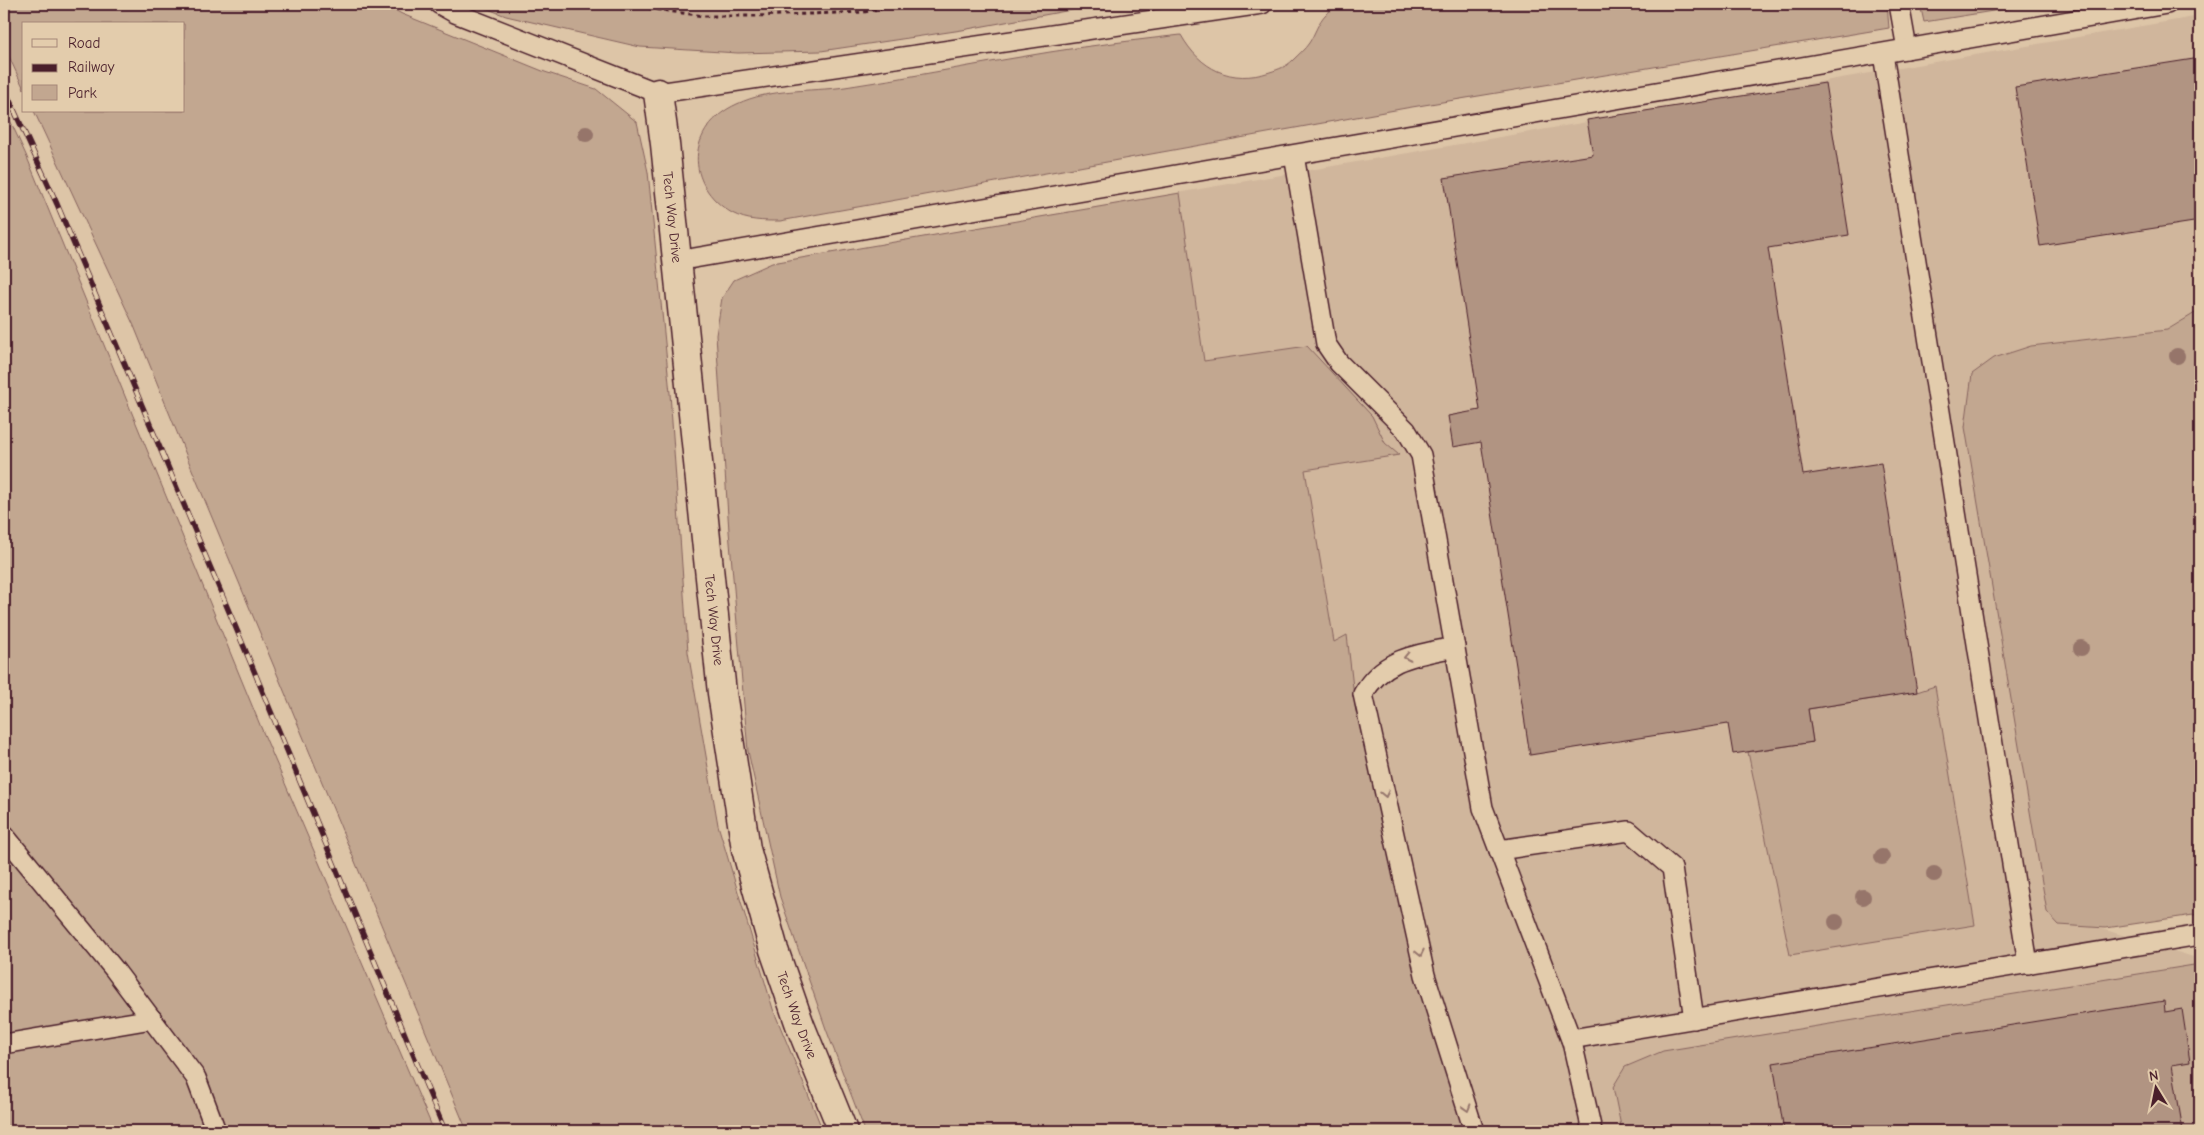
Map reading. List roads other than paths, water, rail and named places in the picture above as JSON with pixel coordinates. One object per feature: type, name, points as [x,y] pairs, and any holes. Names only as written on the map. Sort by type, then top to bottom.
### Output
[{"type":"street","name":"Tech Way Drive","points":[[658,93],[665,144],[722,693],[746,848],[774,950],[800,1026],[843,1131]]},
{"type":"lane","points":[[439,4],[455,13],[658,93],[1262,4]]},
{"type":"lane","points":[[1900,4],[1907,49]]},
{"type":"lane","points":[[677,261],[2167,4]]},
{"type":"lane","points":[[1883,54],[2028,964]]},
{"type":"lane","points":[[1294,155],[1326,344],[1339,363],[1406,430],[1420,454],[1483,808],[1571,1039],[1592,1131]]},
{"type":"lane","points":[[1455,647],[1399,659],[1370,680],[1363,694],[1425,975],[1474,1131]]},
{"type":"lane","points":[[1499,850],[1629,831],[1672,868],[1694,1019]]},
{"type":"lane","points":[[4,835],[114,968],[196,1078],[216,1131]]},
{"type":"lane","points":[[1571,1039],[2200,935]]},
{"type":"lane","points":[[4,1044],[152,1019]]},
{"type":"railway","points":[[4,88],[57,204],[252,666],[445,1131]]}]
